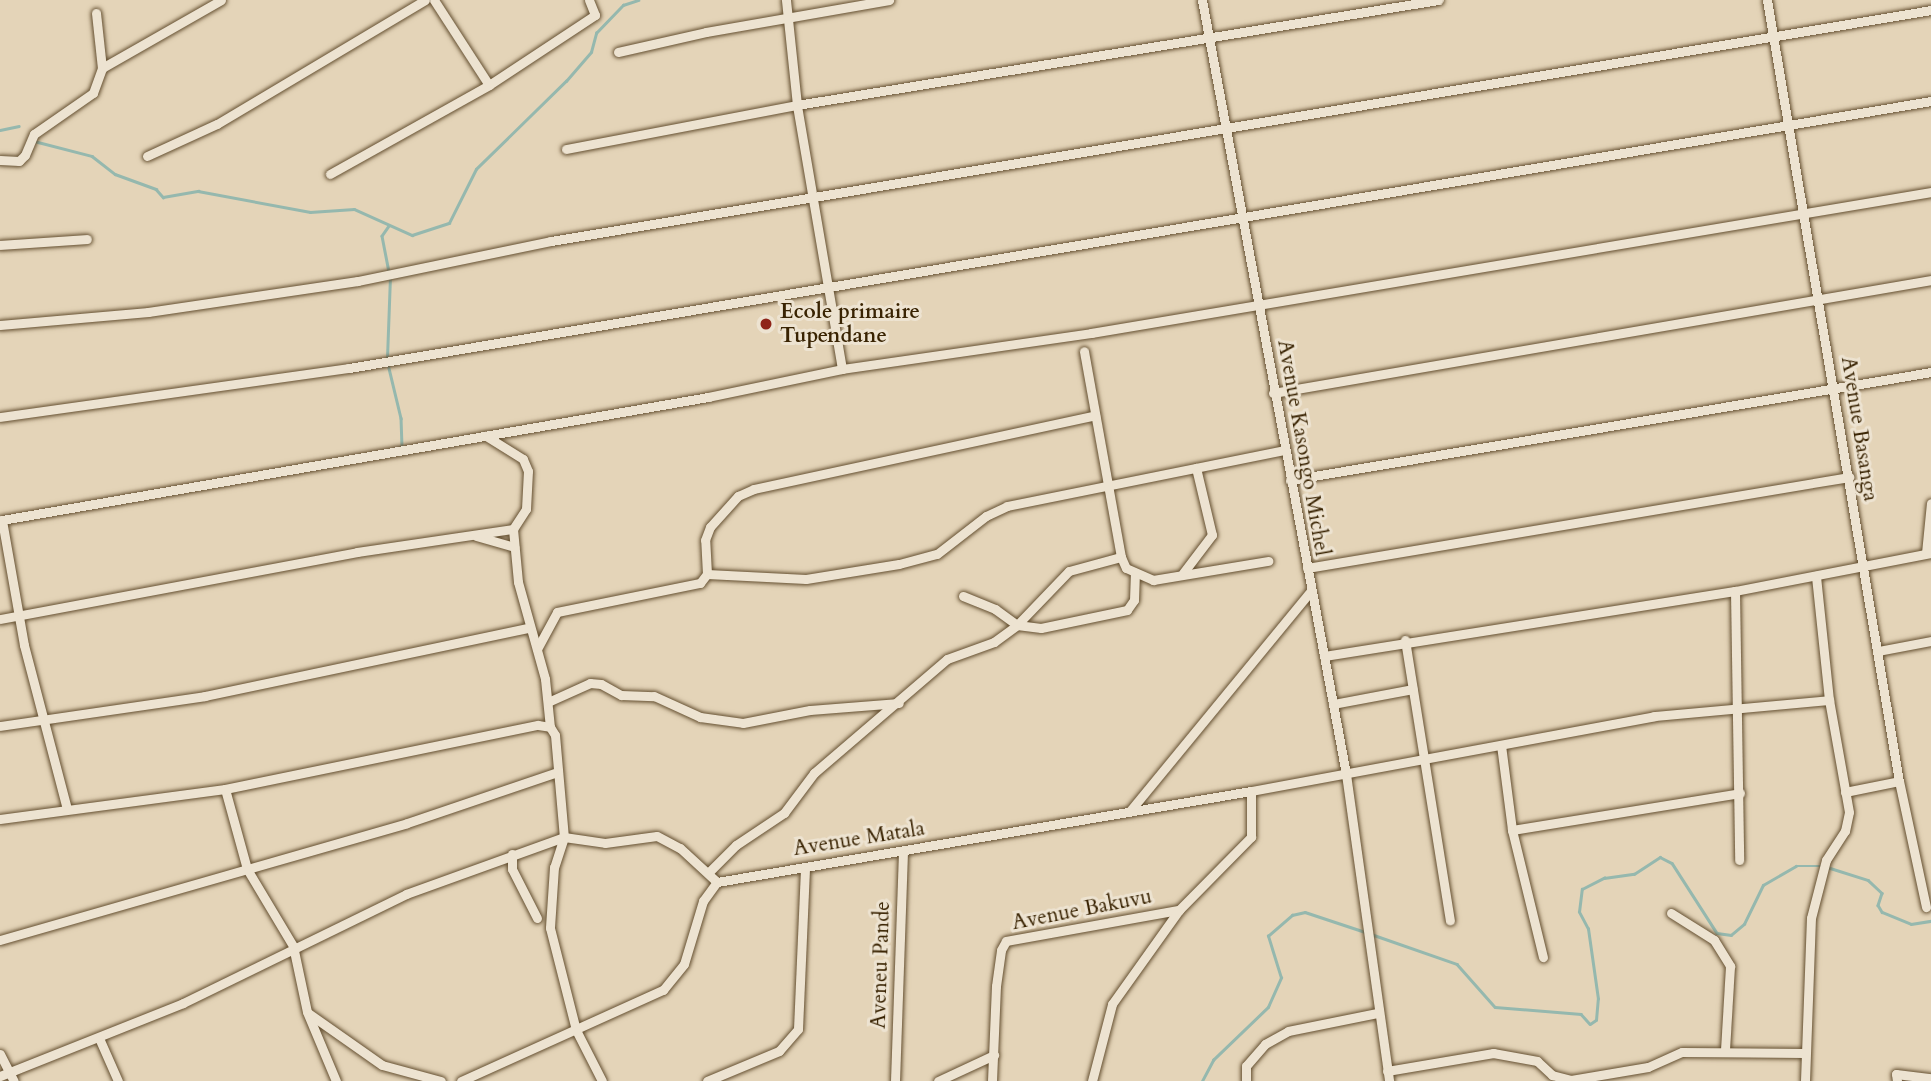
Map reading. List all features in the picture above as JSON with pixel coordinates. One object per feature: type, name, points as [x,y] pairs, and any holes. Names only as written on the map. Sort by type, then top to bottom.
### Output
[{"type":"street","points":[[102,68],[221,0]]},
{"type":"street","points":[[147,156],[217,124],[425,0]]},
{"type":"street","points":[[434,0],[489,85]]},
{"type":"street","points":[[330,174],[489,85],[595,16],[589,0]]},
{"type":"street","points":[[786,0],[797,105],[842,369]]},
{"type":"street","points":[[618,52],[789,17],[889,0]]},
{"type":"street","name":"Avenue Kasongo Michel","points":[[1202,0],[1346,774],[1377,1013]]},
{"type":"street","points":[[566,149],[797,105],[1438,0]]},
{"type":"street","name":"Avenue Basanga","points":[[1767,0],[1835,387],[1899,781],[1926,906]]},
{"type":"street","points":[[0,326],[148,312],[358,281],[551,241],[1224,126],[1931,10]]},
{"type":"street","points":[[0,160],[19,161],[25,155],[34,134],[93,93],[102,68],[96,13]]},
{"type":"street","points":[[0,417],[349,368],[828,284],[1931,101]]},
{"type":"street","points":[[67,809],[50,755],[1,517],[486,436],[842,369],[1931,192]]},
{"type":"street","points":[[0,245],[87,239]]},
{"type":"street","points":[[1273,393],[1819,297],[1931,280]]},
{"type":"street","points":[[1084,351],[1122,557],[1135,574],[1153,579],[1268,561]]},
{"type":"street","points":[[1290,480],[1931,372]]},
{"type":"street","points":[[537,649],[557,612],[700,583],[708,574],[705,540],[710,527],[738,496],[754,489],[1095,415]]},
{"type":"street","points":[[486,436],[523,459],[528,471],[526,509],[513,529],[514,547],[528,628],[537,649],[548,702],[564,837],[554,867],[550,928],[576,1030],[602,1081]]},
{"type":"street","points":[[708,574],[806,579],[900,564],[937,554],[1007,506],[1284,450]]},
{"type":"street","points":[[1183,573],[1212,535],[1196,468]]},
{"type":"street","points":[[1307,568],[1849,477]]},
{"type":"street","points":[[1324,656],[1405,640],[1735,591],[1929,553],[1931,503]]},
{"type":"street","points":[[0,619],[513,529]]},
{"type":"street","points":[[468,535],[514,547]]},
{"type":"street","points":[[709,872],[736,845],[784,813],[814,773],[899,703],[947,659],[994,642],[1017,625],[1069,571],[1122,557]]},
{"type":"street","points":[[963,596],[995,609],[1017,625],[1041,628],[1127,610],[1134,600],[1135,574]]},
{"type":"street","points":[[1805,1081],[1811,918],[1826,860],[1845,831],[1849,812],[1829,700],[1816,576]]},
{"type":"street","points":[[1130,811],[1311,591]]},
{"type":"street","points":[[1735,591],[1740,707],[1739,860]]},
{"type":"street","points":[[0,726],[225,692],[528,628]]},
{"type":"street","points":[[1405,640],[1427,759],[1450,920]]},
{"type":"street","points":[[1878,651],[1931,642]]},
{"type":"street","points":[[548,702],[590,683],[601,684],[621,695],[654,696],[700,717],[743,723],[810,710],[899,703]]},
{"type":"street","points":[[1333,705],[1413,689]]},
{"type":"street","name":"Avenue Matala","points":[[716,882],[1251,791],[1654,716],[1829,700]]},
{"type":"street","points":[[0,819],[225,789],[538,725],[550,727]]},
{"type":"street","points":[[1501,745],[1512,830],[1544,957]]},
{"type":"street","points":[[0,940],[407,823],[558,772]]},
{"type":"street","points":[[1844,792],[1899,781]]},
{"type":"street","points":[[225,789],[247,869],[293,946],[307,1012],[336,1081]]},
{"type":"street","points":[[1093,1081],[1112,1004],[1179,910],[1251,837],[1251,791]]},
{"type":"street","points":[[1512,830],[1740,793]]},
{"type":"street","points":[[0,1076],[12,1077],[183,1003],[293,946],[406,894],[564,837],[605,843],[657,836],[680,848],[709,872],[716,882],[703,901],[676,979],[663,990],[476,1078],[461,1081]]},
{"type":"street","name":"Aveneu Pande","points":[[895,1081],[903,851]]},
{"type":"street","points":[[512,854],[512,869],[537,918]]},
{"type":"street","points":[[706,1081],[779,1051],[798,1030],[805,867]]},
{"type":"street","name":"Avenue Bakuvu","points":[[992,1081],[996,986],[1000,950],[1006,941],[1179,910]]},
{"type":"street","points":[[1671,913],[1714,940],[1730,966],[1725,1050]]},
{"type":"street","points":[[307,1012],[382,1065],[440,1081]]},
{"type":"street","points":[[1246,1081],[1246,1066],[1265,1044],[1287,1031],[1377,1013],[1388,1076],[1493,1053],[1537,1060],[1552,1075],[1571,1080],[1648,1067],[1682,1052],[1725,1050],[1804,1053]]},
{"type":"street","points":[[99,1038],[118,1081]]},
{"type":"street","points":[[0,1054],[12,1077]]},
{"type":"street","points":[[938,1081],[994,1055]]},
{"type":"street","points":[[1898,1081],[1896,1074],[1931,1078]]},
{"type":"waterway","points":[[34,141],[92,156],[115,174],[156,189],[163,197],[198,191],[310,212],[354,209],[412,235],[449,223],[476,169],[566,81],[591,52],[596,33],[623,5],[638,0]]},
{"type":"waterway","points":[[0,130],[19,126]]},
{"type":"waterway","points":[[389,226],[382,236],[389,271]]},
{"type":"waterway","points":[[387,358],[390,278]]},
{"type":"waterway","points":[[388,364],[401,418],[402,447]]},
{"type":"waterway","points":[[1371,934],[1457,964],[1495,1007],[1581,1014],[1590,1024],[1596,1020],[1598,999],[1588,929],[1579,912],[1582,889],[1604,878],[1634,874],[1660,857],[1672,863],[1717,933],[1731,935],[1744,924],[1763,885],[1796,866],[1821,866]]},
{"type":"waterway","points":[[1827,867],[1868,880],[1882,893],[1878,905],[1882,912],[1911,924],[1931,921]]},
{"type":"waterway","points":[[1202,1081],[1213,1060],[1268,1007],[1281,978],[1268,936],[1292,915],[1305,912],[1365,932]]},
{"type":"place","name":"Ecole primaire Tupendane","points":[[766,324]]}]
